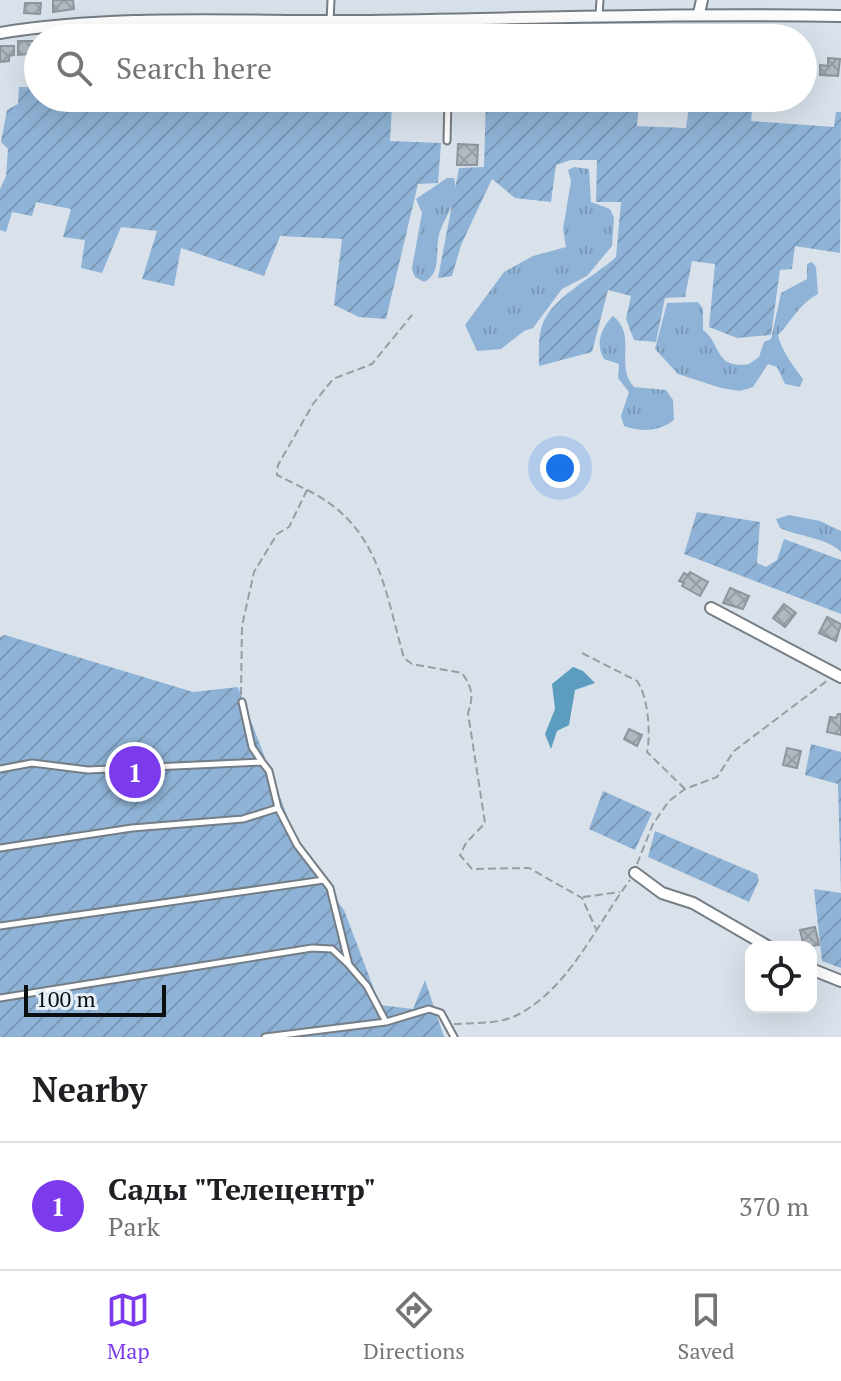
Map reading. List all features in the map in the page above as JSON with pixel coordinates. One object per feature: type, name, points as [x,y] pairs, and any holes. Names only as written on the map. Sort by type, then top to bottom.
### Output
[{"type":"street","points":[[699,13],[702,0]]},
{"type":"street","points":[[80,24],[115,20],[450,20],[699,13],[841,16]]},
{"type":"street","points":[[0,33],[24,30]]},
{"type":"street","points":[[711,608],[796,650],[838,676]]},
{"type":"street","points":[[635,873],[662,893],[693,903],[759,941]]},
{"type":"street","points":[[817,971],[841,981]]},
{"type":"lane","points":[[330,21],[331,0]]},
{"type":"lane","points":[[599,15],[600,0]]},
{"type":"lane","points":[[447,141],[448,112]]},
{"type":"lane","points":[[242,702],[252,747],[269,771],[278,808],[297,845],[330,888],[349,965]]},
{"type":"lane","points":[[0,769],[32,763],[88,770],[262,762]]},
{"type":"lane","points":[[0,848],[132,828],[243,819],[278,808]]},
{"type":"lane","points":[[0,926],[325,880]]},
{"type":"lane","points":[[0,998],[312,948],[332,949],[367,986],[386,1022]]},
{"type":"lane","points":[[265,1037],[386,1022],[429,1009],[441,1013],[454,1037]]},
{"type":"path","points":[[412,315],[372,364],[333,379],[313,404],[278,465],[277,475],[326,499],[362,532],[381,576],[404,658],[412,664],[462,673],[469,682],[473,698],[468,713],[485,823],[466,843],[460,855],[466,864],[472,869],[529,868],[582,898],[596,929]]},
{"type":"path","points":[[242,702],[242,626],[254,572],[277,534],[289,527],[307,490]]},
{"type":"path","points":[[582,653],[637,681],[642,688],[651,730],[647,752],[685,789]]},
{"type":"path","points":[[450,1025],[513,1018],[534,1005],[562,978],[635,873],[653,824],[669,801],[685,789],[717,777],[734,751],[838,676]]},
{"type":"path","points":[[582,898],[621,892]]},
{"type":"green space","points":[[19,87],[24,87],[24,112],[392,112],[390,141],[441,143],[438,183],[418,184],[386,319],[359,317],[334,305],[342,239],[280,236],[264,276],[181,248],[174,286],[142,279],[157,231],[121,227],[102,273],[81,268],[85,240],[63,237],[71,209],[36,202],[32,216],[12,212],[6,232],[0,230],[0,189],[6,176],[8,149],[1,142],[7,110],[18,104]]},
{"type":"green space","points":[[486,112],[638,112],[637,126],[686,128],[688,112],[752,112],[751,121],[834,127],[836,112],[841,112],[840,253],[795,246],[792,269],[780,270],[771,335],[737,338],[709,327],[715,264],[692,261],[685,297],[665,298],[656,342],[634,340],[626,319],[631,296],[608,290],[592,352],[539,366],[541,329],[552,308],[616,257],[621,202],[596,202],[597,160],[571,160],[556,165],[551,202],[515,198],[492,179],[461,245],[452,276],[438,278],[459,168],[484,167]]},
{"type":"green space","points":[[574,167],[589,169],[591,202],[610,209],[614,218],[612,246],[587,276],[562,289],[533,328],[524,331],[501,349],[477,351],[465,325],[504,272],[533,256],[566,247],[563,229],[571,181],[568,170]]},
{"type":"green space","points":[[447,178],[454,178],[455,194],[439,235],[436,268],[424,282],[415,277],[412,268],[422,213],[416,199]]},
{"type":"green space","points":[[812,262],[816,267],[818,294],[778,335],[803,379],[800,387],[785,384],[777,367],[768,364],[753,387],[740,391],[721,388],[678,374],[655,349],[667,303],[698,302],[703,309],[703,330],[724,359],[738,365],[749,364],[759,357],[764,342],[771,339],[781,293],[807,279],[807,264]]},
{"type":"green space","points":[[613,316],[624,332],[626,369],[634,387],[666,390],[673,400],[674,420],[662,427],[644,430],[624,426],[621,416],[629,392],[618,378],[619,364],[604,359],[600,348],[605,325]]},
{"type":"green space","points":[[697,512],[760,522],[757,563],[766,567],[777,560],[784,539],[841,560],[841,614],[684,554]]},
{"type":"green space","points":[[789,515],[820,521],[841,531],[841,552],[828,543],[780,528],[776,519]]},
{"type":"green space","points":[[5,635],[193,692],[238,687],[301,852],[344,910],[380,1005],[413,1009],[425,980],[444,1037],[0,1037],[0,637]]},
{"type":"green space","points":[[811,744],[841,752],[841,893],[838,784],[805,775]]},
{"type":"green space","points":[[603,791],[652,813],[635,850],[589,829]]},
{"type":"green space","points":[[655,831],[757,874],[759,880],[749,902],[648,857]]},
{"type":"green space","points":[[814,889],[841,893],[841,968],[822,961]]},
{"type":"shaded area","points":[[573,667],[583,671],[595,683],[575,690],[569,725],[557,731],[551,749],[545,734],[555,709],[552,684]]},
{"type":"building","points":[[53,0],[73,0],[74,9],[53,12]]},
{"type":"building","points":[[25,3],[41,3],[40,14],[24,13]]},
{"type":"building","points":[[18,41],[24,41],[24,54],[18,55]]},
{"type":"building","points":[[0,46],[14,46],[14,55],[9,56],[9,61],[0,62]]},
{"type":"building","points":[[828,58],[840,59],[838,76],[820,75],[820,65],[828,66]]},
{"type":"building","points":[[458,144],[478,145],[477,165],[457,165]]},
{"type":"building","points":[[690,572],[708,582],[700,596],[679,581],[684,573],[688,575]]},
{"type":"building","points":[[730,588],[749,596],[743,609],[723,603]]},
{"type":"building","points":[[784,604],[796,613],[785,627],[773,618]]},
{"type":"building","points":[[827,617],[841,624],[836,641],[819,633]]},
{"type":"building","points":[[841,714],[841,735],[827,732],[830,717],[836,718]]},
{"type":"building","points":[[629,729],[642,735],[637,746],[624,739]]},
{"type":"building","points":[[787,748],[801,751],[797,768],[783,765]]},
{"type":"building","points":[[815,927],[819,945],[817,941],[803,941],[800,930]]},
{"type":"place","name":"Сады \"Телецентр\"","points":[[135,772]]}]
